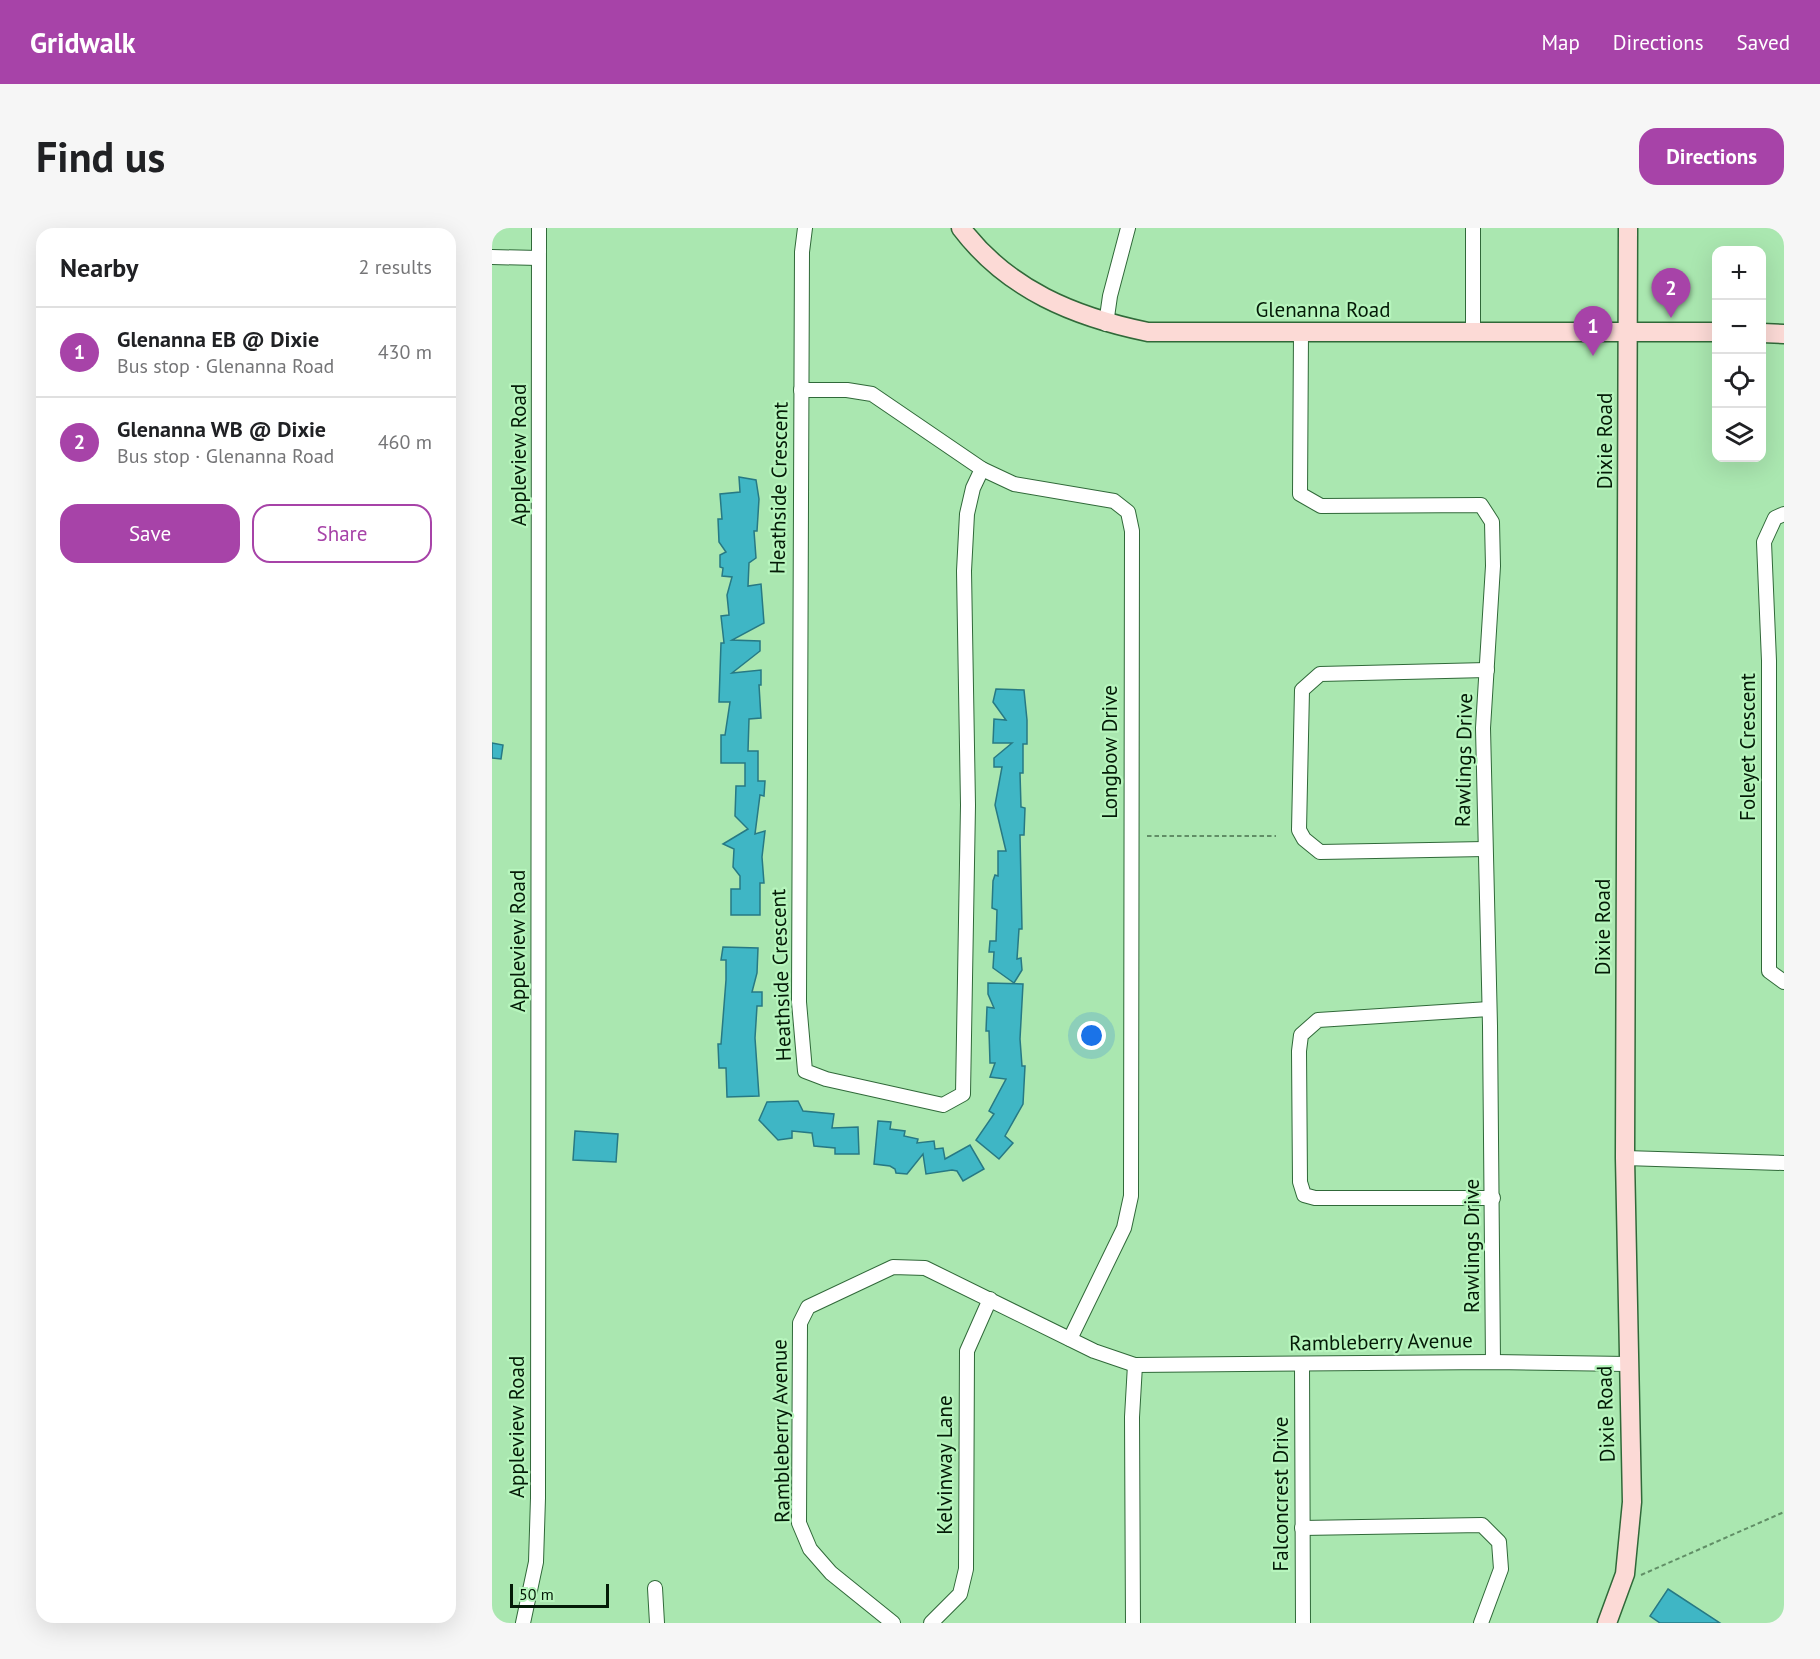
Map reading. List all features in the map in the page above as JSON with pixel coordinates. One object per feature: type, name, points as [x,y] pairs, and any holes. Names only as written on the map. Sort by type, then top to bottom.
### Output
[{"type":"street","name":"Appleview Road","points":[[523,1623],[536,1562],[538,1498],[539,228]]},
{"type":"street","name":"Heathside Crescent","points":[[805,228],[802,252],[799,1002],[805,1071],[826,1079],[943,1105],[963,1094],[968,805],[964,571],[967,514],[973,488],[982,469]]},
{"type":"street","name":"Glenanna Road","points":[[961,228],[1019,283],[1055,305],[1106,324],[1148,332],[1712,332]]},
{"type":"street","points":[[1106,324],[1110,296],[1128,228]]},
{"type":"street","points":[[1473,228],[1473,332]]},
{"type":"street","name":"Dixie Road","points":[[1607,1623],[1625,1574],[1632,1502],[1627,1364],[1625,1158],[1628,228]]},
{"type":"street","points":[[492,257],[538,258]]},
{"type":"street","name":"Rawlings Drive","points":[[1301,333],[1300,494],[1321,506],[1481,506],[1491,522],[1493,566],[1483,728],[1493,1198],[1493,1362]]},
{"type":"street","points":[[1766,333],[1784,334]]},
{"type":"street","name":"Longbow Drive","points":[[801,390],[847,390],[872,394],[982,469],[1014,484],[1114,501],[1128,512],[1132,531],[1131,1196],[1124,1228],[1070,1339]]},
{"type":"street","name":"Foleyet Crescent","points":[[1784,514],[1775,518],[1764,542],[1769,662],[1769,971],[1784,981]]},
{"type":"street","points":[[1485,849],[1320,852],[1304,839],[1299,830],[1299,819],[1302,690],[1320,674],[1487,670]]},
{"type":"street","points":[[1489,1009],[1318,1020],[1301,1035],[1299,1051],[1300,1182],[1304,1195],[1315,1198],[1493,1198]]},
{"type":"street","points":[[1625,1158],[1784,1163]]},
{"type":"street","name":"Rambleberry Avenue","points":[[893,1623],[831,1572],[810,1550],[799,1523],[800,1323],[808,1307],[893,1266],[925,1268],[1094,1352],[1135,1365],[1493,1362],[1627,1364]]},
{"type":"street","name":"Kelvinway Lane","points":[[931,1623],[960,1594],[966,1569],[967,1351],[990,1299]]},
{"type":"street","name":"Falconcrest Drive","points":[[1302,1364],[1303,1623]]},
{"type":"street","points":[[1133,1623],[1132,1417],[1135,1365]]},
{"type":"street","points":[[1302,1528],[1482,1526],[1499,1542],[1501,1569],[1481,1623]]},
{"type":"street","points":[[655,1587],[657,1623]]},
{"type":"path","points":[[1147,836],[1276,836]]},
{"type":"path","points":[[1621,1585],[1784,1512]]},
{"type":"building","points":[[739,477],[756,480],[759,499],[757,531],[754,531],[756,558],[749,563],[748,586],[761,584],[764,623],[732,640],[760,641],[760,651],[732,673],[761,670],[761,685],[759,685],[761,718],[749,719],[748,751],[758,751],[758,781],[765,781],[764,796],[760,795],[755,834],[765,831],[762,857],[764,883],[760,883],[760,915],[731,915],[731,889],[740,889],[740,876],[733,867],[734,849],[723,844],[748,829],[735,816],[736,786],[745,786],[745,763],[721,763],[721,735],[725,735],[730,702],[719,702],[721,643],[724,643],[721,616],[729,615],[727,595],[732,577],[722,576],[723,568],[720,567],[720,555],[726,552],[719,542],[718,519],[722,519],[720,494],[740,492]]},
{"type":"building","points":[[996,689],[1024,690],[1027,720],[1027,744],[1023,744],[1023,773],[1020,773],[1021,807],[1025,808],[1024,835],[1020,835],[1022,929],[1019,929],[1017,959],[1021,958],[1022,970],[1014,983],[993,968],[994,952],[989,952],[990,941],[996,941],[997,910],[992,908],[993,881],[995,875],[998,876],[998,851],[1006,851],[995,805],[1002,767],[994,767],[994,758],[1012,743],[993,743],[994,719],[1006,720],[993,702]]},
{"type":"building","points":[[492,743],[503,745],[501,759],[492,758]]},
{"type":"building","points":[[723,947],[758,948],[757,973],[752,992],[762,992],[762,1006],[757,1006],[755,1038],[759,1096],[727,1097],[726,1068],[719,1068],[718,1044],[721,1044],[726,980],[726,960],[721,960]]},
{"type":"building","points":[[988,983],[1023,984],[1020,1039],[1022,1066],[1025,1066],[1023,1104],[1005,1136],[1013,1143],[999,1159],[976,1140],[994,1114],[989,1111],[1006,1079],[990,1077],[995,1063],[990,1063],[989,1031],[986,1031],[987,1007],[994,1008],[988,994]]},
{"type":"building","points":[[798,1101],[803,1111],[834,1114],[832,1128],[858,1127],[859,1154],[835,1154],[835,1148],[814,1146],[812,1133],[792,1131],[792,1138],[778,1140],[759,1120],[767,1102]]},
{"type":"building","points":[[878,1121],[891,1122],[890,1129],[905,1131],[904,1136],[918,1139],[917,1143],[934,1141],[935,1149],[943,1148],[945,1159],[970,1145],[984,1169],[963,1181],[957,1171],[952,1170],[926,1174],[923,1154],[907,1174],[896,1173],[895,1169],[890,1166],[874,1164]]},
{"type":"building","points":[[575,1131],[618,1134],[616,1162],[573,1160]]},
{"type":"building","points":[[1668,1589],[1720,1623],[1660,1623],[1650,1616]]},
{"type":"place","name":"Glenanna WB @ Dixie","points":[[1671,318]]},
{"type":"place","name":"Glenanna EB @ Dixie","points":[[1593,356]]}]
